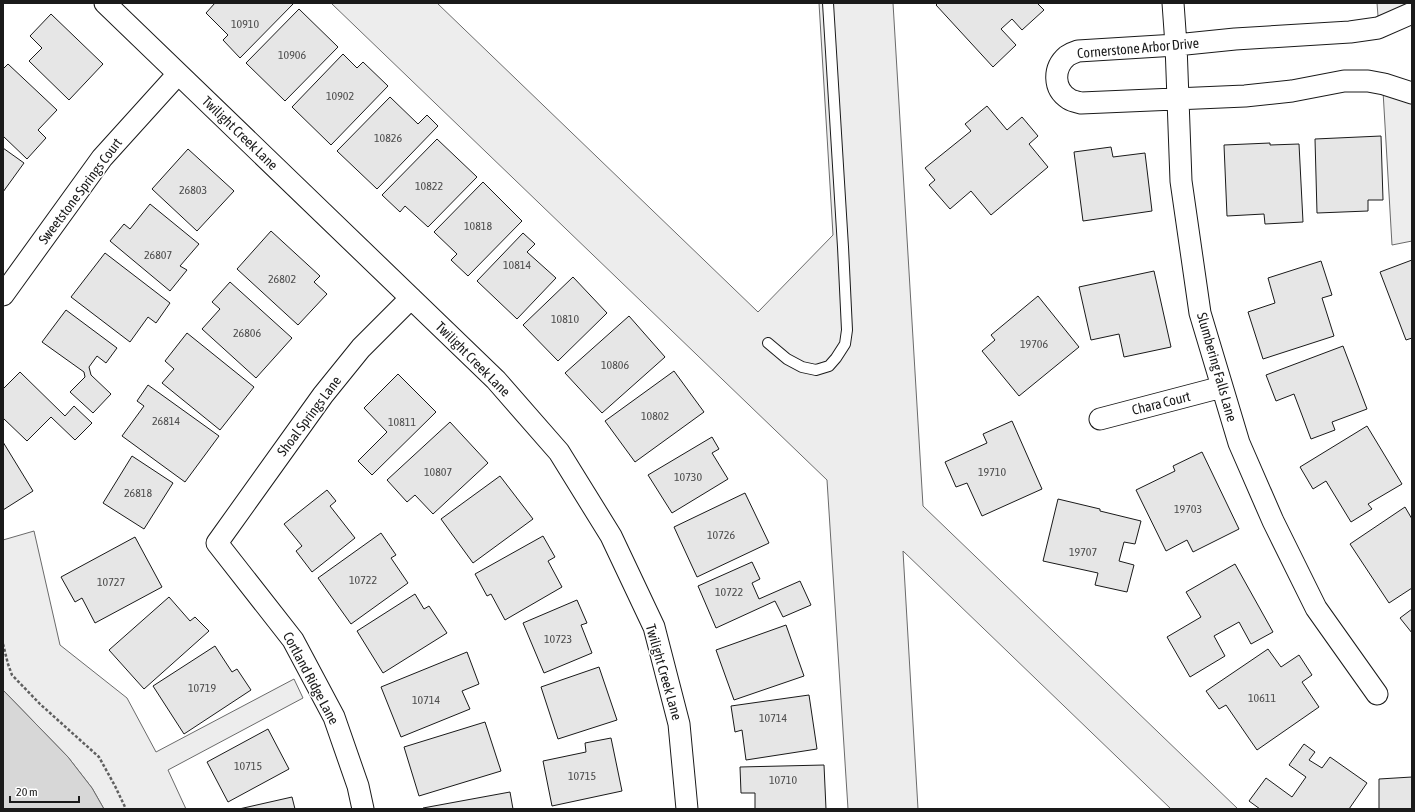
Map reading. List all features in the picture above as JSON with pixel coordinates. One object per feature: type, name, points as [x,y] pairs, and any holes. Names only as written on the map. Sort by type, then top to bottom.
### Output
[{"type":"street","name":"Twilight Creek Lane","points":[[105,3],[496,380],[559,452],[611,536],[654,627],[679,724],[687,809]]},
{"type":"street","name":"Slumbering Falls Lane","points":[[1172,3],[1176,45],[1181,180],[1200,313],[1239,443],[1273,521],[1316,608],[1377,694]]},
{"type":"street","name":"Cornerstone Arbor Drive","points":[[1412,13],[1378,28],[1350,32],[1078,51],[1067,55],[1058,66],[1055,79],[1060,90],[1068,99],[1081,104],[1245,96],[1344,81],[1368,81],[1384,84],[1412,93]]},
{"type":"street","name":"Sweetstone Springs Court","points":[[3,295],[102,158],[178,74]]},
{"type":"street","name":"Shoal Springs Lane","points":[[217,543],[323,395],[361,348],[411,298]]},
{"type":"street","name":"Chara Court","points":[[1100,418],[1222,387]]},
{"type":"street","name":"Cortland Ridge Lane","points":[[217,543],[293,640],[334,717],[358,786],[363,809]]},
{"type":"lane","points":[[768,343],[802,368],[816,370],[829,366],[845,344],[847,330],[828,3]]},
{"type":"path","points":[[3,644],[12,675],[40,704],[99,757],[126,809]]},
{"type":"shaded area","points":[[331,3],[437,3],[758,312],[833,235],[819,3],[893,3],[923,506],[1238,809],[1171,809],[903,551],[918,809],[848,809],[827,480]]},
{"type":"shaded area","points":[[1377,3],[1409,3],[1395,11],[1378,16]]},
{"type":"shaded area","points":[[1383,91],[1412,100],[1412,241],[1392,245]]},
{"type":"shaded area","points":[[34,531],[60,645],[127,698],[156,752],[294,679],[303,698],[168,770],[186,809],[104,809],[92,788],[68,757],[3,690],[3,540]]},
{"type":"shaded area","points":[[3,690],[68,757],[92,788],[104,809],[3,809]]},
{"type":"building","points":[[215,3],[294,3],[240,58],[223,40],[228,35],[206,13]]},
{"type":"building","points":[[938,3],[1037,3],[1044,10],[1022,30],[1012,19],[1001,29],[1016,45],[993,67],[936,5]]},
{"type":"building","points":[[299,9],[338,47],[285,101],[246,63]]},
{"type":"building","points":[[51,14],[103,64],[69,100],[29,61],[42,48],[30,36]]},
{"type":"building","points":[[343,54],[357,68],[363,62],[388,86],[331,145],[292,107]]},
{"type":"building","points":[[8,64],[57,110],[38,130],[46,138],[27,159],[3,136],[3,69]]},
{"type":"building","points":[[390,97],[418,124],[427,115],[438,126],[377,189],[337,151]]},
{"type":"building","points":[[987,106],[1007,130],[1022,117],[1038,136],[1029,144],[1048,167],[991,215],[971,191],[950,209],[929,185],[935,180],[925,168],[971,131],[965,124]]},
{"type":"building","points":[[1381,136],[1383,200],[1368,200],[1368,211],[1317,213],[1315,139]]},
{"type":"building","points":[[437,139],[477,177],[428,227],[405,206],[400,212],[382,195]]},
{"type":"building","points":[[1270,143],[1270,145],[1299,144],[1303,222],[1265,224],[1264,214],[1227,216],[1224,145]]},
{"type":"building","points":[[1111,147],[1113,157],[1145,153],[1152,211],[1083,221],[1074,152]]},
{"type":"building","points":[[3,148],[24,163],[3,192]]},
{"type":"building","points":[[188,149],[234,191],[197,231],[152,189]]},
{"type":"building","points":[[483,182],[522,221],[468,276],[451,260],[457,254],[434,232]]},
{"type":"building","points":[[150,204],[199,244],[180,266],[187,270],[170,291],[110,241],[124,224],[130,229]]},
{"type":"building","points":[[271,231],[320,276],[314,282],[327,294],[298,325],[237,269]]},
{"type":"building","points":[[523,233],[535,244],[527,252],[556,278],[517,319],[477,281]]},
{"type":"building","points":[[105,253],[170,303],[156,323],[148,317],[130,342],[71,297]]},
{"type":"building","points":[[1412,260],[1412,338],[1406,340],[1380,272]]},
{"type":"building","points":[[1321,261],[1332,295],[1322,298],[1334,336],[1263,359],[1248,312],[1275,303],[1268,278]]},
{"type":"building","points":[[1154,271],[1171,347],[1124,357],[1119,334],[1091,340],[1079,287]]},
{"type":"building","points":[[573,277],[607,313],[558,361],[523,325]]},
{"type":"building","points":[[230,282],[292,338],[256,378],[202,329],[220,309],[212,302]]},
{"type":"building","points":[[1038,296],[1079,347],[1019,396],[982,351],[995,340],[991,335]]},
{"type":"building","points":[[66,310],[117,348],[106,363],[97,356],[89,367],[91,375],[111,394],[93,413],[70,392],[85,377],[84,372],[42,342]]},
{"type":"building","points":[[629,316],[665,357],[602,413],[565,373]]},
{"type":"building","points":[[187,333],[254,387],[220,430],[162,383],[174,369],[165,361]]},
{"type":"building","points":[[1343,346],[1367,409],[1332,422],[1335,430],[1311,439],[1294,394],[1276,401],[1266,375]]},
{"type":"building","points":[[674,371],[704,412],[635,462],[605,421]]},
{"type":"building","points":[[20,372],[65,416],[74,406],[92,423],[75,440],[51,417],[27,441],[3,418],[3,389]]},
{"type":"building","points":[[398,374],[436,412],[372,475],[358,461],[387,432],[364,408]]},
{"type":"building","points":[[148,385],[219,436],[185,482],[122,436],[144,406],[137,401]]},
{"type":"building","points":[[1012,421],[1042,489],[982,516],[967,483],[956,487],[945,462],[987,443],[983,434]]},
{"type":"building","points":[[450,422],[488,463],[433,514],[415,495],[407,502],[387,480]]},
{"type":"building","points":[[1367,426],[1402,484],[1368,504],[1372,509],[1351,522],[1326,481],[1313,489],[1300,467]]},
{"type":"building","points":[[712,437],[719,449],[712,453],[728,479],[672,513],[648,475]]},
{"type":"building","points":[[3,442],[33,491],[3,510]]},
{"type":"building","points":[[1202,452],[1239,529],[1193,552],[1187,540],[1166,551],[1136,490],[1175,471],[1173,466]]},
{"type":"building","points":[[132,456],[173,483],[144,529],[103,503]]},
{"type":"building","points":[[500,476],[533,519],[473,563],[441,519]]},
{"type":"building","points":[[327,490],[336,501],[330,506],[355,538],[312,572],[296,551],[302,546],[284,524]]},
{"type":"building","points":[[745,493],[769,543],[697,577],[674,527]]},
{"type":"building","points":[[1058,499],[1141,521],[1135,544],[1124,542],[1119,561],[1134,565],[1127,592],[1095,585],[1098,573],[1043,561]]},
{"type":"building","points":[[1405,507],[1412,519],[1412,588],[1389,603],[1350,544]]},
{"type":"building","points":[[381,533],[396,555],[391,558],[408,583],[351,624],[318,578]]},
{"type":"building","points":[[543,536],[555,557],[548,561],[562,587],[505,620],[491,594],[487,596],[475,574]]},
{"type":"building","points":[[135,537],[162,587],[95,623],[82,598],[75,602],[61,577]]},
{"type":"building","points":[[752,562],[760,579],[752,583],[759,599],[800,581],[811,605],[783,617],[775,601],[716,628],[698,586]]},
{"type":"building","points":[[1235,564],[1273,632],[1251,644],[1239,622],[1214,636],[1225,656],[1190,677],[1167,637],[1201,617],[1186,592]]},
{"type":"building","points":[[415,594],[424,609],[429,606],[447,633],[383,673],[357,631]]},
{"type":"building","points":[[169,597],[190,621],[195,617],[209,631],[144,689],[109,650]]},
{"type":"building","points":[[577,600],[587,623],[581,625],[592,653],[544,673],[523,623]]},
{"type":"building","points":[[1412,609],[1412,633],[1400,618]]},
{"type":"building","points":[[786,625],[804,676],[734,700],[716,650]]},
{"type":"building","points":[[215,646],[232,672],[237,669],[251,690],[184,734],[153,686]]},
{"type":"building","points":[[1268,649],[1281,667],[1299,655],[1312,675],[1302,682],[1319,707],[1257,750],[1226,705],[1219,709],[1206,691]]},
{"type":"building","points":[[467,652],[479,684],[462,691],[470,709],[401,737],[381,687]]},
{"type":"building","points":[[599,667],[617,720],[558,739],[541,687]]},
{"type":"building","points":[[809,695],[817,749],[746,760],[742,730],[735,732],[731,706]]},
{"type":"building","points":[[485,722],[501,771],[419,796],[404,747]]},
{"type":"building","points":[[268,729],[289,769],[228,802],[207,762]]},
{"type":"building","points":[[611,738],[622,791],[552,806],[543,761],[586,752],[585,743]]},
{"type":"building","points":[[1304,744],[1315,752],[1309,760],[1322,768],[1330,757],[1367,783],[1349,809],[1260,809],[1249,801],[1266,778],[1292,797],[1306,777],[1289,765]]},
{"type":"building","points":[[824,765],[826,809],[755,809],[755,793],[741,793],[740,767]]},
{"type":"building","points":[[1412,777],[1412,809],[1379,809],[1379,779]]},
{"type":"building","points":[[510,792],[513,809],[423,809],[423,808]]},
{"type":"building","points":[[292,797],[295,809],[239,809]]}]
